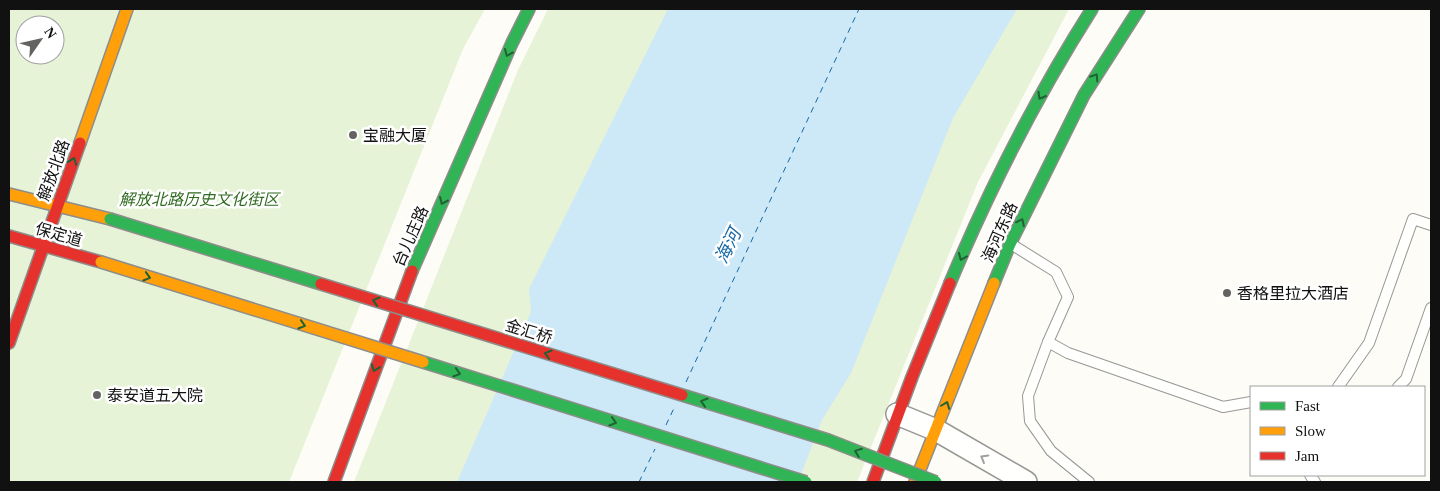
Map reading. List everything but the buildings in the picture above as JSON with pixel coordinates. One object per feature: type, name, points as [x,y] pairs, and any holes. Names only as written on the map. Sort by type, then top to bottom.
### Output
[{"type":"main road","name":"解放北路","points":[[9,343],[127,9]]},
{"type":"main road","name":"台儿庄路","points":[[334,482],[406,285],[512,43],[529,9]]},
{"type":"main road","name":"海河东路","points":[[873,482],[912,374],[976,224],[1026,122],[1092,9]]},
{"type":"main road","name":"海河东路","points":[[915,482],[1010,244],[1084,95],[1140,9]]},
{"type":"main road","name":"保定道","points":[[9,194],[110,220]]},
{"type":"main road","name":"金汇桥","points":[[110,220],[828,440],[936,482]]},
{"type":"main road","name":"保定道","points":[[9,236],[101,262]]},
{"type":"main road","points":[[72,264],[101,262],[806,482]]},
{"type":"main road","points":[[23,302],[34,287],[46,277]]},
{"type":"street","points":[[897,414],[936,430],[1026,482]]},
{"type":"lane","points":[[1338,386],[1369,343],[1413,219],[1431,225]]},
{"type":"lane","points":[[1010,244],[1056,272],[1068,297],[1048,342],[1028,396],[1030,421],[1051,451],[1089,482]]},
{"type":"lane","points":[[1399,386],[1406,380],[1431,308]]},
{"type":"lane","points":[[1048,342],[1068,352],[1223,407],[1250,402]]},
{"type":"green space","name":"解放北路历史文化街区","points":[[9,9],[485,9],[463,49],[289,482],[9,482]]},
{"type":"green space","points":[[548,9],[1069,9],[978,182],[857,482],[354,482],[518,70]]},
{"type":"water","name":"海河","points":[[668,9],[1017,9],[953,118],[851,373],[822,420],[798,482],[457,482],[531,312],[529,289]]},
{"type":"ferry route","points":[[686,382],[859,9]]},
{"type":"ferry route","points":[[666,425],[675,406]]},
{"type":"ferry route","points":[[639,482],[655,449]]},
{"type":"traffic: fast","points":[[412,271],[512,43],[529,9]]},
{"type":"traffic: fast","points":[[950,283],[1015,143],[1092,9]]},
{"type":"traffic: fast","points":[[994,283],[1010,244],[1084,95],[1139,9]]},
{"type":"traffic: fast","points":[[110,219],[321,284]]},
{"type":"traffic: fast","points":[[423,362],[806,482]]},
{"type":"traffic: fast","points":[[682,395],[828,440],[936,482]]},
{"type":"traffic: slow","points":[[80,143],[127,9]]},
{"type":"traffic: slow","points":[[9,194],[110,219]]},
{"type":"traffic: slow","points":[[101,262],[423,362]]},
{"type":"traffic: slow","points":[[915,482],[994,283]]},
{"type":"traffic: jam","points":[[9,343],[80,143]]},
{"type":"traffic: jam","points":[[9,236],[101,262]]},
{"type":"traffic: jam","points":[[334,482],[412,271]]},
{"type":"traffic: jam","points":[[873,482],[912,377],[950,283]]},
{"type":"traffic: jam","points":[[321,284],[682,395]]},
{"type":"place","name":"宝融大厦","points":[[353,135]]},
{"type":"place","name":"香格里拉大酒店","points":[[1227,293]]},
{"type":"place","name":"泰安道五大院","points":[[97,395]]}]
